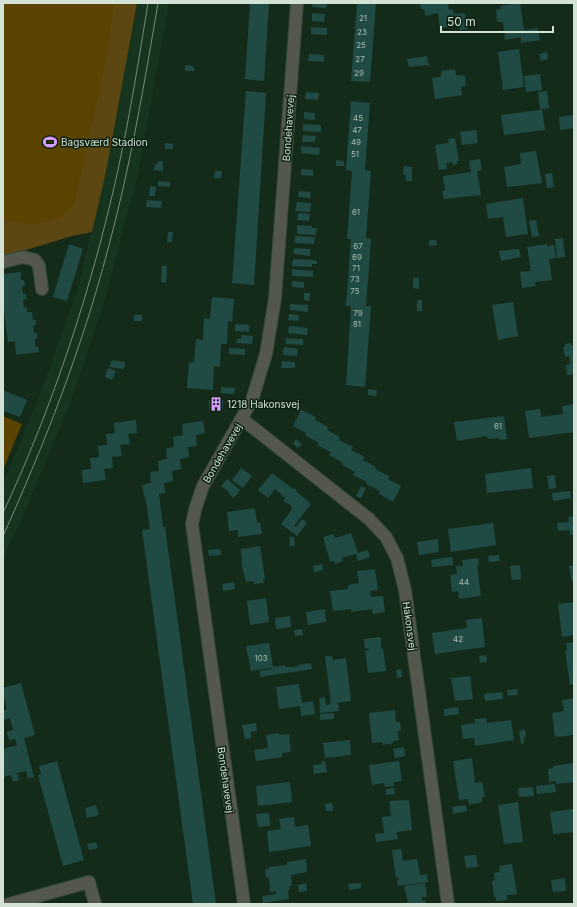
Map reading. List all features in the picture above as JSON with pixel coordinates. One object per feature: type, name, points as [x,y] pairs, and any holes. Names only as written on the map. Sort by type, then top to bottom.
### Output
[{"type":"street","name":"Bondehavevej","points":[[244,904],[192,524],[194,510],[203,486],[252,400],[266,354],[274,309],[297,3]]},
{"type":"street","points":[[3,262],[23,257],[35,260],[39,266],[42,289]]},
{"type":"street","name":"Hakonsvej","points":[[242,419],[369,519],[386,537],[397,558],[405,585],[448,904]]},
{"type":"street","points":[[10,904],[89,882],[95,904]]},
{"type":"shaded area","name":"Bagsværd Stadion","points":[[3,3],[123,3],[79,224],[3,241]]},
{"type":"shaded area","points":[[114,3],[137,3],[107,167],[92,232],[72,236],[3,257],[3,217],[21,223],[40,223],[59,217],[74,206],[107,55]]},
{"type":"shaded area","points":[[137,3],[169,3],[138,174],[107,292],[71,401],[26,509],[3,558],[3,483],[41,392],[79,284],[107,167]]},
{"type":"shaded area","points":[[3,416],[22,424],[3,470]]},
{"type":"building","points":[[250,3],[269,3],[264,81],[245,79]]},
{"type":"building","points":[[313,3],[327,3],[326,8],[312,7]]},
{"type":"building","points":[[357,3],[376,3],[370,82],[351,81]]},
{"type":"building","points":[[420,3],[448,3],[449,10],[453,9],[454,14],[465,13],[468,29],[460,30],[459,25],[440,28],[438,13],[425,16],[424,9],[421,9]]},
{"type":"building","points":[[520,3],[524,30],[538,28],[540,40],[521,43],[521,37],[505,40],[503,22],[497,22],[496,10],[501,9],[500,6]]},
{"type":"building","points":[[312,13],[325,14],[324,22],[312,21]]},
{"type":"building","points":[[311,27],[327,28],[327,35],[311,34]]},
{"type":"building","points":[[519,49],[524,87],[503,90],[498,52]]},
{"type":"building","points":[[547,52],[548,59],[541,61],[539,54]]},
{"type":"building","points":[[309,54],[324,55],[324,62],[308,61]]},
{"type":"building","points":[[427,56],[429,65],[409,67],[407,59]]},
{"type":"building","points":[[185,65],[193,66],[193,68],[195,68],[194,71],[185,71]]},
{"type":"building","points":[[455,69],[456,75],[465,76],[466,86],[461,87],[462,95],[435,99],[432,78],[441,77],[441,71]]},
{"type":"building","points":[[540,74],[542,90],[526,92],[524,76]]},
{"type":"building","points":[[246,91],[266,93],[254,285],[232,283]]},
{"type":"building","points":[[547,91],[549,108],[542,109],[545,130],[504,135],[501,115],[540,110],[538,92]]},
{"type":"building","points":[[306,92],[319,93],[318,100],[305,99]]},
{"type":"building","points":[[351,101],[370,103],[365,170],[371,171],[366,238],[371,239],[366,306],[371,306],[365,387],[346,385],[351,306],[346,306],[351,239],[347,239],[352,171],[346,170]]},
{"type":"building","points":[[304,112],[315,113],[315,120],[304,119]]},
{"type":"building","points":[[574,115],[574,128],[560,130],[559,117]]},
{"type":"building","points":[[303,124],[320,125],[321,132],[303,131]]},
{"type":"building","points":[[476,130],[478,143],[462,145],[460,132]]},
{"type":"building","points":[[303,135],[316,136],[315,142],[302,142]]},
{"type":"building","points":[[455,138],[459,161],[457,161],[457,164],[453,165],[453,162],[446,163],[447,169],[439,170],[435,145],[449,143],[448,139]]},
{"type":"building","points":[[165,143],[173,144],[173,149],[165,149]]},
{"type":"building","points":[[301,146],[320,148],[319,155],[301,153]]},
{"type":"building","points":[[536,151],[542,183],[507,187],[504,167],[521,164],[520,153]]},
{"type":"building","points":[[480,159],[482,170],[477,171],[481,195],[444,199],[442,191],[445,191],[443,176],[471,172],[469,161]]},
{"type":"building","points":[[336,160],[344,161],[344,166],[336,166]]},
{"type":"building","points":[[158,161],[163,161],[163,171],[154,170],[155,164],[157,164]]},
{"type":"building","points":[[404,166],[412,167],[412,181],[406,181],[406,175],[403,174]]},
{"type":"building","points":[[301,169],[313,170],[313,176],[301,175]]},
{"type":"building","points":[[215,171],[222,171],[221,178],[214,178]]},
{"type":"building","points":[[552,173],[554,187],[547,188],[545,174]]},
{"type":"building","points":[[158,181],[170,182],[170,187],[158,186]]},
{"type":"building","points":[[150,186],[156,187],[155,196],[149,196]]},
{"type":"building","points":[[299,191],[311,192],[310,198],[298,197]]},
{"type":"building","points":[[523,198],[528,234],[506,237],[503,217],[488,219],[486,204]]},
{"type":"building","points":[[147,200],[162,201],[161,208],[146,207]]},
{"type":"building","points":[[297,202],[311,203],[310,212],[295,211]]},
{"type":"building","points":[[298,213],[310,214],[309,221],[297,220]]},
{"type":"building","points":[[536,220],[539,236],[532,237],[529,221]]},
{"type":"building","points":[[297,225],[312,226],[312,228],[317,228],[316,235],[297,234]]},
{"type":"building","points":[[168,232],[173,232],[172,242],[167,242]]},
{"type":"building","points":[[295,236],[315,237],[314,244],[295,243]]},
{"type":"building","points":[[563,238],[565,257],[557,258],[555,239]]},
{"type":"building","points":[[429,240],[436,240],[437,245],[429,246]]},
{"type":"building","points":[[69,244],[83,249],[67,301],[53,297]]},
{"type":"building","points":[[547,244],[547,246],[554,245],[556,258],[549,259],[552,280],[535,282],[536,286],[522,288],[520,272],[531,271],[527,247]]},
{"type":"building","points":[[294,248],[310,249],[310,256],[293,254]]},
{"type":"building","points":[[519,249],[521,257],[501,261],[499,251]]},
{"type":"building","points":[[293,259],[317,261],[317,264],[312,264],[312,267],[292,266]]},
{"type":"building","points":[[162,266],[167,266],[166,283],[161,282]]},
{"type":"building","points":[[292,269],[313,271],[313,277],[292,276]]},
{"type":"building","points":[[21,272],[21,280],[24,280],[25,286],[22,286],[23,294],[26,294],[26,299],[23,300],[24,308],[27,307],[27,312],[32,312],[33,320],[36,320],[36,325],[33,326],[34,333],[37,333],[35,347],[38,346],[39,352],[16,355],[15,341],[8,342],[3,302],[3,274]]},
{"type":"building","points":[[413,278],[419,278],[419,289],[413,288]]},
{"type":"building","points":[[292,281],[304,282],[304,288],[292,287]]},
{"type":"building","points":[[304,293],[310,293],[309,301],[304,300]]},
{"type":"building","points":[[212,297],[234,299],[232,322],[228,321],[227,344],[221,344],[220,367],[214,366],[213,390],[187,388],[189,362],[194,362],[196,339],[203,340],[204,318],[210,319]]},
{"type":"building","points":[[417,300],[422,300],[422,311],[417,311]]},
{"type":"building","points":[[513,302],[518,336],[498,340],[492,305]]},
{"type":"building","points":[[290,304],[308,305],[308,312],[290,310]]},
{"type":"building","points":[[289,314],[299,315],[299,321],[288,320]]},
{"type":"building","points":[[134,315],[142,315],[142,321],[134,321]]},
{"type":"building","points":[[235,324],[249,325],[249,332],[235,331]]},
{"type":"building","points":[[289,326],[308,328],[307,335],[288,333]]},
{"type":"building","points":[[241,335],[253,336],[252,344],[236,343],[237,339],[241,339]]},
{"type":"building","points":[[286,338],[303,339],[303,345],[286,344]]},
{"type":"building","points":[[571,343],[572,346],[574,346],[574,374],[567,375],[566,365],[570,364],[569,356],[565,357],[563,347],[565,347],[565,344]]},
{"type":"building","points":[[284,347],[298,349],[297,356],[283,355]]},
{"type":"building","points":[[229,348],[245,349],[245,355],[229,354]]},
{"type":"building","points":[[112,360],[125,362],[124,369],[109,367]]},
{"type":"building","points":[[282,361],[295,362],[295,368],[281,368]]},
{"type":"building","points":[[108,368],[116,371],[112,380],[105,377]]},
{"type":"building","points":[[221,387],[235,388],[234,394],[221,393]]},
{"type":"building","points":[[368,389],[377,390],[376,396],[368,395]]},
{"type":"building","points":[[3,390],[27,400],[20,417],[3,411]]},
{"type":"building","name":"1218 Hakonsvej","points":[[209,400],[223,400],[223,409],[209,409]]},
{"type":"building","points":[[574,404],[574,432],[529,438],[525,411],[540,409],[541,417],[563,414],[562,406]]},
{"type":"building","points":[[301,410],[316,417],[315,420],[328,427],[327,430],[340,437],[339,440],[353,447],[351,450],[365,457],[363,460],[376,467],[375,469],[389,476],[388,479],[401,486],[393,502],[379,494],[380,491],[366,484],[367,482],[353,475],[355,472],[342,465],[343,463],[329,455],[331,452],[317,445],[319,443],[305,435],[306,433],[293,426]]},
{"type":"building","points":[[504,416],[507,439],[488,439],[487,436],[457,441],[454,422]]},
{"type":"building","points":[[136,420],[137,433],[128,434],[130,444],[120,445],[122,456],[112,457],[113,468],[104,469],[106,480],[83,483],[82,470],[91,469],[90,458],[99,457],[98,446],[107,445],[106,434],[115,433],[114,423]]},
{"type":"building","points":[[203,421],[205,433],[196,435],[197,446],[188,447],[189,457],[180,459],[181,469],[172,471],[173,481],[164,483],[165,493],[159,494],[163,527],[165,527],[216,904],[193,904],[142,530],[150,529],[142,485],[151,483],[150,472],[159,471],[158,461],[167,459],[166,448],[174,447],[173,437],[183,435],[182,424]]},
{"type":"building","points":[[296,439],[302,444],[298,448],[293,444]]},
{"type":"building","points":[[241,468],[252,476],[243,488],[232,480]]},
{"type":"building","points":[[531,468],[533,488],[487,493],[485,474]]},
{"type":"building","points":[[272,473],[293,489],[294,488],[297,490],[296,491],[311,504],[294,526],[296,527],[302,519],[307,523],[297,536],[281,524],[292,509],[292,506],[283,501],[285,498],[275,489],[268,498],[258,490]]},
{"type":"building","points":[[555,475],[556,488],[549,489],[547,476]]},
{"type":"building","points":[[227,479],[240,490],[234,498],[221,486]]},
{"type":"building","points":[[361,486],[366,488],[361,498],[356,496]]},
{"type":"building","points":[[570,491],[571,498],[553,501],[552,493]]},
{"type":"building","points":[[255,508],[257,523],[260,522],[262,534],[238,537],[238,530],[229,531],[227,512]]},
{"type":"building","points":[[574,516],[574,534],[570,535],[570,530],[558,531],[557,523],[569,522],[568,517]]},
{"type":"building","points":[[493,523],[496,545],[451,552],[448,529]]},
{"type":"building","points":[[351,533],[358,553],[368,550],[370,557],[358,561],[356,554],[342,558],[343,561],[335,564],[334,561],[330,562],[323,537],[333,534],[335,538]]},
{"type":"building","points":[[289,537],[294,537],[295,546],[290,546]]},
{"type":"building","points":[[438,539],[439,552],[419,555],[417,542]]},
{"type":"building","points":[[260,546],[265,579],[263,579],[264,583],[254,584],[253,581],[246,582],[242,566],[241,549]]},
{"type":"building","points":[[220,549],[221,555],[209,556],[208,550]]},
{"type":"building","points":[[499,555],[500,561],[489,562],[488,556]]},
{"type":"building","points":[[452,557],[453,565],[432,567],[431,560]]},
{"type":"building","points":[[478,558],[479,565],[477,565],[481,596],[459,599],[458,591],[452,592],[450,575],[457,574],[456,566],[463,566],[462,560]]},
{"type":"building","points":[[322,564],[323,570],[314,572],[313,566]]},
{"type":"building","points":[[520,565],[521,579],[512,580],[510,566]]},
{"type":"building","points":[[574,565],[574,581],[572,581],[569,566]]},
{"type":"building","points":[[375,569],[378,590],[370,591],[371,597],[383,596],[385,612],[373,614],[372,609],[351,612],[351,609],[333,611],[330,591],[348,589],[348,585],[359,583],[357,571]]},
{"type":"building","points":[[234,582],[235,589],[223,591],[222,584]]},
{"type":"building","points":[[266,598],[269,622],[250,625],[247,601]]},
{"type":"building","points":[[574,602],[574,635],[562,637],[558,604]]},
{"type":"building","points":[[325,609],[326,622],[308,625],[306,612]]},
{"type":"building","points":[[290,616],[291,627],[276,629],[275,618]]},
{"type":"building","points":[[482,618],[485,647],[435,654],[432,633],[467,628],[466,620]]},
{"type":"building","points":[[302,629],[303,635],[295,636],[294,630]]},
{"type":"building","points":[[381,637],[381,649],[383,648],[386,671],[368,673],[365,651],[369,650],[368,648],[365,649],[364,639]]},
{"type":"building","points":[[574,642],[574,684],[570,685],[565,651],[567,650],[566,643]]},
{"type":"building","points":[[269,643],[273,667],[285,665],[285,667],[294,667],[311,663],[312,669],[260,677],[260,671],[272,668],[251,671],[246,646]]},
{"type":"building","points":[[486,655],[487,662],[480,663],[479,656]]},
{"type":"building","points":[[325,656],[332,656],[333,660],[346,658],[351,701],[338,703],[339,711],[320,713],[319,698],[325,697],[326,705],[331,704]]},
{"type":"building","points":[[401,669],[402,677],[397,678],[396,670]]},
{"type":"building","points":[[470,676],[473,699],[455,701],[451,678]]},
{"type":"building","points":[[21,683],[35,735],[24,738],[34,777],[28,778],[26,771],[17,773],[19,780],[13,782],[11,775],[3,777],[3,749],[17,745],[15,739],[9,740],[7,732],[13,730],[10,718],[4,720],[3,716],[3,711],[7,709],[3,688]]},
{"type":"building","points":[[299,684],[302,703],[313,701],[315,714],[301,716],[300,706],[279,709],[276,687]]},
{"type":"building","points":[[517,689],[518,695],[508,696],[507,690]]},
{"type":"building","points":[[502,692],[503,699],[485,701],[484,694]]},
{"type":"building","points":[[574,698],[574,735],[555,737],[552,713],[564,711],[562,700]]},
{"type":"building","points":[[458,707],[459,714],[444,716],[444,709]]},
{"type":"building","points":[[395,710],[396,722],[400,722],[401,730],[398,731],[399,740],[383,745],[382,742],[372,743],[369,713]]},
{"type":"building","points":[[334,713],[334,719],[320,720],[320,714]]},
{"type":"building","points":[[486,718],[487,723],[511,720],[514,740],[475,746],[474,738],[463,739],[461,725],[475,723],[475,719]]},
{"type":"building","points":[[256,723],[257,731],[251,732],[251,738],[245,739],[242,725]]},
{"type":"building","points":[[525,730],[526,737],[524,738],[524,744],[521,744],[519,731]]},
{"type":"building","points":[[279,733],[279,735],[289,734],[291,752],[282,753],[282,757],[256,761],[254,750],[268,748],[266,735]]},
{"type":"building","points":[[350,740],[351,755],[325,758],[323,743]]},
{"type":"building","points":[[404,747],[405,756],[395,758],[393,749]]},
{"type":"building","points":[[472,758],[475,783],[482,782],[485,797],[482,797],[482,802],[469,805],[468,799],[459,800],[453,761]]},
{"type":"building","points":[[57,761],[84,860],[63,866],[38,775],[41,774],[39,766]]},
{"type":"building","points":[[325,761],[327,772],[314,774],[313,765],[322,764],[321,762]]},
{"type":"building","points":[[399,761],[402,781],[394,782],[394,786],[385,787],[384,783],[372,785],[369,765]]},
{"type":"building","points":[[574,763],[574,782],[556,784],[556,781],[549,782],[548,769],[554,768],[553,766]]},
{"type":"building","points":[[290,782],[292,802],[258,806],[256,786]]},
{"type":"building","points":[[555,784],[556,792],[537,794],[536,786]]},
{"type":"building","points":[[533,787],[534,796],[519,797],[518,788]]},
{"type":"building","points":[[394,788],[395,794],[386,795],[386,789]]},
{"type":"building","points":[[409,800],[412,830],[397,832],[398,839],[376,842],[375,834],[384,833],[382,817],[391,816],[389,801]]},
{"type":"building","points":[[518,802],[523,842],[504,844],[498,805]]},
{"type":"building","points":[[332,803],[333,811],[326,811],[325,804]]},
{"type":"building","points":[[96,805],[99,815],[87,818],[85,808]]},
{"type":"building","points":[[466,805],[467,811],[453,814],[452,807]]},
{"type":"building","points":[[574,809],[574,832],[553,834],[550,812]]},
{"type":"building","points":[[269,813],[270,826],[258,827],[256,814]]},
{"type":"building","points":[[294,817],[295,827],[308,825],[311,846],[269,852],[267,831],[281,829],[279,819]]},
{"type":"building","points":[[96,842],[98,848],[89,850],[87,844]]},
{"type":"building","points":[[401,849],[403,861],[417,859],[420,875],[427,874],[428,882],[398,886],[397,880],[399,880],[399,878],[396,878],[392,850]]},
{"type":"building","points":[[476,855],[478,867],[466,868],[464,856]]},
{"type":"building","points":[[306,859],[307,872],[291,875],[292,886],[289,886],[290,890],[288,890],[289,899],[263,903],[262,896],[276,894],[276,891],[270,892],[269,877],[266,878],[265,869],[269,869],[268,867],[287,865],[287,862]]},
{"type":"building","points":[[512,864],[517,894],[507,895],[507,900],[496,901],[492,881],[495,880],[494,873],[500,872],[499,866]]},
{"type":"building","points":[[565,878],[566,891],[553,892],[551,880]]},
{"type":"building","points":[[306,883],[307,891],[299,892],[298,885]]},
{"type":"building","points":[[361,883],[361,888],[349,890],[348,884]]},
{"type":"building","points":[[425,883],[427,897],[422,897],[422,901],[425,900],[426,904],[403,904],[408,902],[404,886]]},
{"type":"tram line","points":[[3,513],[39,430],[84,301],[108,214],[118,170],[148,3]]},
{"type":"tram line","points":[[3,536],[62,395],[98,286],[116,219],[130,157],[158,3]]},
{"type":"place","name":"Bagsværd Stadion","points":[[50,142]]},
{"type":"place","name":"1218 Hakonsvej","points":[[216,404]]}]
